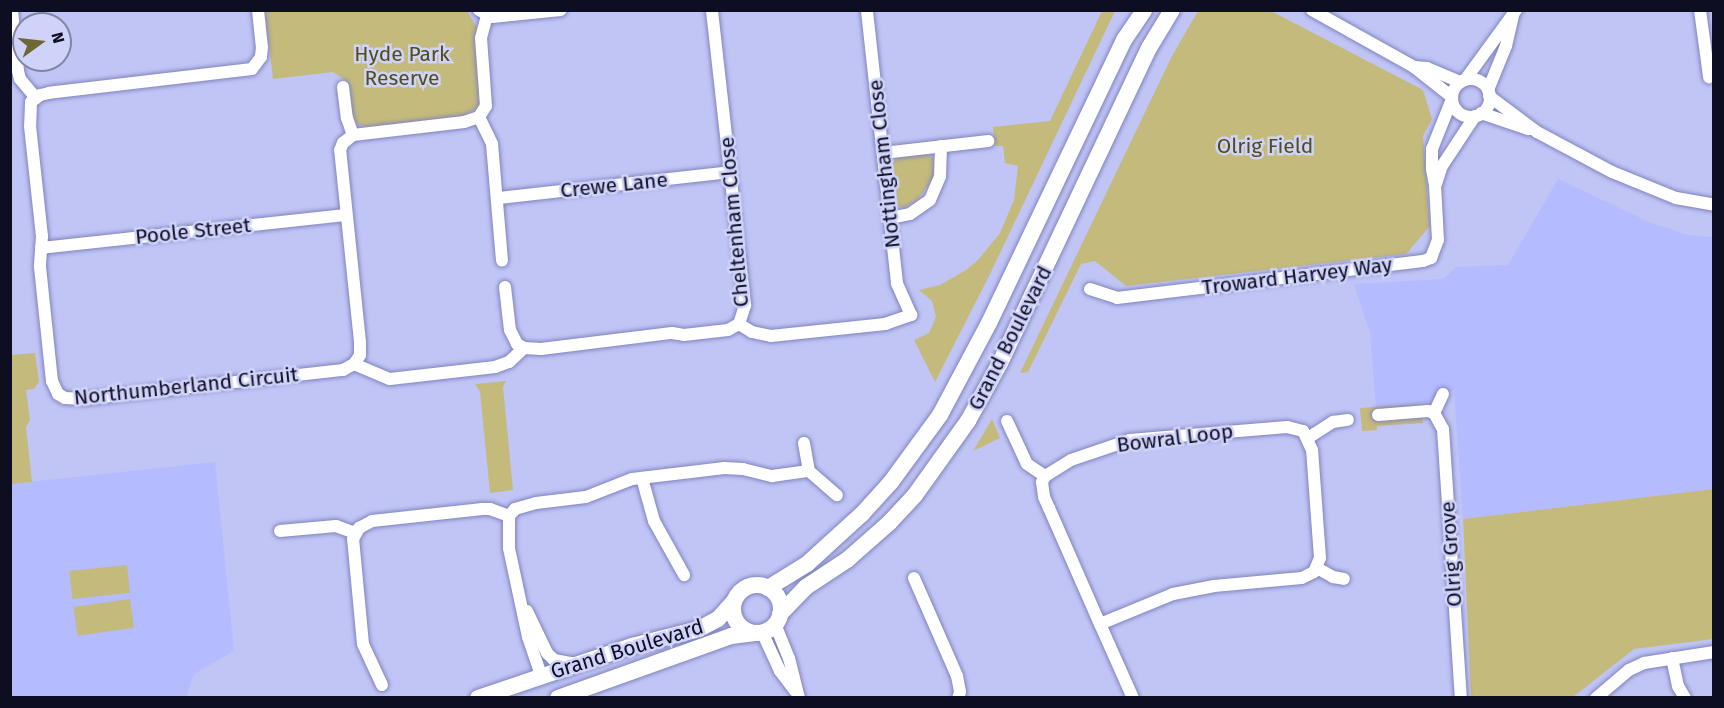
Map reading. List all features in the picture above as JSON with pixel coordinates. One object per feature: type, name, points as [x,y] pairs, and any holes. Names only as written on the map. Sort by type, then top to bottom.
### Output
[{"type":"street","points":[[12,10],[18,70],[21,80],[36,98],[49,93],[252,69],[261,57],[258,10]]},
{"type":"street","points":[[505,287],[510,330],[517,344],[524,348],[509,362],[495,367],[390,379],[354,364],[360,355],[360,342],[340,150],[343,143],[353,135],[464,122],[479,117],[486,106],[481,38],[483,13],[500,17],[561,10]]},
{"type":"street","name":"Cheltenham Close","points":[[524,348],[541,349],[672,333],[684,335],[728,330],[739,324],[745,304],[712,10]]},
{"type":"street","name":"Nottingham Close","points":[[739,324],[752,332],[771,336],[876,325],[911,315],[897,283],[867,10]]},
{"type":"street","name":"Grand Boulevard","points":[[768,588],[807,564],[862,514],[891,482],[940,415],[989,323],[1124,40],[1144,10]]},
{"type":"street","name":"Grand Boulevard","points":[[564,695],[731,636],[768,626],[806,588],[847,560],[889,523],[931,474],[968,421],[1000,363],[1149,48],[1172,10]]},
{"type":"street","points":[[1312,10],[1414,67],[1452,98],[1457,111],[1463,115],[1478,114],[1538,132],[1648,188],[1676,198],[1713,205]]},
{"type":"street","points":[[1700,10],[1709,77]]},
{"type":"street","points":[[1452,98],[1497,33],[1514,13]]},
{"type":"street","points":[[1478,114],[1486,109],[1488,93],[1506,46],[1514,13]]},
{"type":"street","points":[[1414,67],[1427,68],[1462,81],[1481,82],[1488,93],[1538,132]]},
{"type":"street","points":[[343,87],[347,118],[353,135]]},
{"type":"street","name":"Northumberland Circuit","points":[[36,98],[30,107],[30,126],[41,248],[40,267],[52,381],[58,394],[65,399],[84,399],[342,370],[354,364]]},
{"type":"street","name":"Troward Harvey Way","points":[[1090,289],[1117,298],[1423,261],[1431,258],[1438,240],[1432,149],[1452,98]]},
{"type":"street","name":"Troward Harvey Way","points":[[1436,185],[1442,166],[1478,114]]},
{"type":"street","points":[[479,117],[492,144],[499,198],[502,261]]},
{"type":"street","points":[[883,153],[988,141]]},
{"type":"street","points":[[890,218],[910,214],[930,200],[940,176],[940,146]]},
{"type":"street","name":"Crewe Lane","points":[[499,198],[730,172]]},
{"type":"street","name":"Poole Street","points":[[41,248],[346,214]]},
{"type":"street","points":[[1378,415],[1428,411],[1434,413],[1443,394]]},
{"type":"street","name":"Olrig Grove","points":[[1434,413],[1443,429],[1461,698]]},
{"type":"street","points":[[1100,624],[1173,594],[1214,586],[1302,578],[1317,568],[1320,558],[1312,450],[1308,438],[1333,422],[1348,420]]},
{"type":"street","points":[[1006,421],[1027,464],[1045,476],[1042,482],[1044,497],[1133,698]]},
{"type":"street","name":"Bowral Loop","points":[[1045,476],[1059,466],[1081,456],[1130,440],[1287,427],[1299,429],[1308,438]]},
{"type":"street","points":[[804,443],[810,471],[837,495]]},
{"type":"street","points":[[509,516],[524,505],[586,497],[625,481],[642,478],[724,468],[742,469],[772,476],[810,471]]},
{"type":"street","points":[[642,478],[654,521],[684,575]]},
{"type":"street","points":[[382,685],[363,644],[353,539],[355,532],[364,524],[372,521],[482,509],[490,509],[509,516]]},
{"type":"street","points":[[509,516],[509,548],[528,637],[541,675],[564,695]]},
{"type":"street","points":[[279,531],[336,526],[355,532]]},
{"type":"street","points":[[1317,568],[1333,577],[1344,579]]},
{"type":"street","points":[[914,578],[957,676],[960,692],[958,698]]},
{"type":"street","points":[[762,585],[778,599],[768,626],[742,628],[737,623],[733,609],[734,601],[748,586],[762,585]]},
{"type":"street","points":[[521,600],[547,653],[554,660],[576,664]]},
{"type":"street","name":"Grand Boulevard","points":[[478,698],[576,664],[699,629],[718,619],[734,601]]},
{"type":"street","points":[[768,626],[789,658],[799,697]]},
{"type":"street","points":[[1596,698],[1635,666],[1713,652]]},
{"type":"street","points":[[1672,658],[1678,686],[1686,698]]},
{"type":"shaded area","points":[[1558,179],[1647,221],[1687,235],[1713,237],[1713,489],[1463,519],[1454,390],[1427,403],[1376,407],[1370,333],[1354,284],[1443,279],[1456,267],[1508,265]]},
{"type":"shaded area","points":[[215,462],[234,651],[194,674],[186,697],[11,697],[10,484]]},
{"type":"green space","name":"Hyde Park Reserve","points":[[265,11],[467,11],[477,28],[480,100],[477,108],[463,116],[365,127],[358,124],[352,116],[348,82],[333,72],[273,79]]},
{"type":"green space","points":[[1102,11],[1115,11],[991,272],[935,382],[914,340],[929,333],[936,317],[932,301],[919,290],[940,285],[966,270],[978,260],[1000,233],[1014,200],[1018,166],[1005,163],[1003,146],[995,146],[993,127],[1050,121]]},
{"type":"green space","name":"Olrig Field","points":[[1198,11],[1271,11],[1423,90],[1432,119],[1423,136],[1430,226],[1406,254],[1126,286],[1095,261],[1081,264],[1028,372],[1020,373],[1172,56]]},
{"type":"green space","points":[[925,153],[933,158],[935,176],[918,199],[904,208],[894,204],[890,165],[900,156]]},
{"type":"green space","points":[[35,353],[39,382],[34,389],[26,390],[30,420],[26,427],[32,482],[11,484],[11,355]]},
{"type":"green space","points":[[506,381],[503,387],[513,490],[490,493],[480,392],[475,384]]},
{"type":"green space","points":[[1420,404],[1423,423],[1377,426],[1377,430],[1362,431],[1360,408]]},
{"type":"green space","points":[[992,419],[1000,438],[973,451]]},
{"type":"green space","points":[[1713,489],[1713,639],[1634,649],[1573,697],[1471,697],[1463,519]]},
{"type":"green space","points":[[127,565],[130,593],[72,599],[69,571]]},
{"type":"green space","points":[[130,599],[134,628],[78,636],[74,607]]}]
